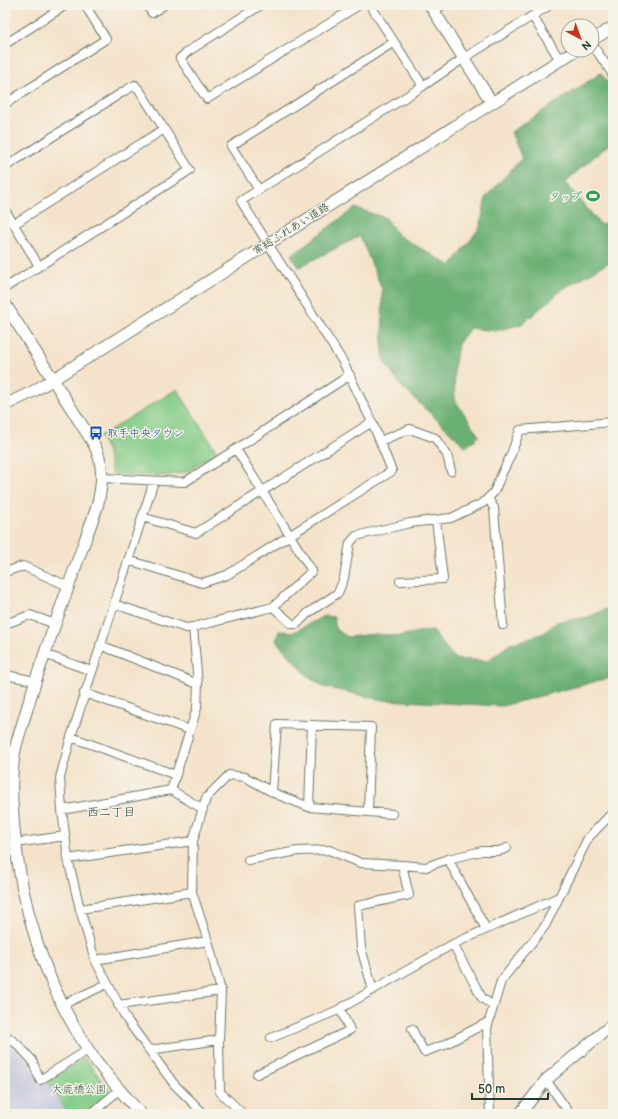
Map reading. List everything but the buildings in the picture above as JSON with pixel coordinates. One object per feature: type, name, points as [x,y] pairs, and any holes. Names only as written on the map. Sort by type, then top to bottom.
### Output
[{"type":"street","points":[[5,44],[66,5]]},
{"type":"street","points":[[5,104],[106,39],[85,5]]},
{"type":"street","points":[[147,5],[152,13],[164,5]]},
{"type":"street","points":[[261,5],[190,50],[180,58],[207,99],[358,5]]},
{"type":"street","points":[[370,5],[423,86]]},
{"type":"street","points":[[128,560],[202,583],[227,575],[392,471],[372,422],[343,362],[241,201],[423,86],[464,58],[550,5]]},
{"type":"street","points":[[435,7],[492,103]]},
{"type":"street","points":[[532,17],[560,60]]},
{"type":"street","points":[[600,35],[613,26]]},
{"type":"street","points":[[259,190],[231,146],[394,42]]},
{"type":"street","points":[[600,56],[613,75]]},
{"type":"street","name":"常総ふれあい道路","points":[[5,405],[32,392],[52,380],[563,58]]},
{"type":"street","points":[[5,167],[135,85],[190,170],[5,288]]},
{"type":"street","points":[[14,224],[164,129]]},
{"type":"street","points":[[5,210],[39,266]]},
{"type":"street","points":[[5,304],[98,452],[101,464],[100,494],[97,507],[9,754],[15,844],[20,878],[38,947],[50,980],[62,1006],[88,1050],[119,1090],[141,1114]]},
{"type":"street","points":[[101,478],[185,482],[350,375]]},
{"type":"street","points":[[142,517],[196,533],[372,422]]},
{"type":"street","points":[[273,607],[292,624],[298,624],[308,613],[338,593],[344,578],[350,543],[356,536],[410,523],[451,518],[483,503],[494,492],[510,457],[520,430],[613,422]]},
{"type":"street","points":[[380,442],[410,429],[435,438],[447,455],[451,471]]},
{"type":"street","points":[[114,604],[186,628],[193,627],[273,607],[312,571],[236,448]]},
{"type":"street","points":[[154,481],[84,693],[71,737],[60,778],[62,810],[68,859],[80,909],[95,960],[126,1020],[174,1084],[204,1114]]},
{"type":"street","points":[[488,498],[494,508],[503,625]]},
{"type":"street","points":[[400,581],[443,579],[436,520]]},
{"type":"street","points":[[5,572],[23,566],[68,586]]},
{"type":"street","points":[[5,624],[30,616],[55,624]]},
{"type":"street","points":[[171,790],[198,708],[198,684],[193,627]]},
{"type":"street","points":[[100,645],[198,684]]},
{"type":"street","points":[[44,654],[92,671]]},
{"type":"street","points":[[5,677],[11,676],[35,681]]},
{"type":"street","points":[[84,693],[190,730]]},
{"type":"street","points":[[272,792],[277,724],[371,727],[368,812]]},
{"type":"street","points":[[309,807],[312,725]]},
{"type":"street","points":[[71,737],[176,775]]},
{"type":"street","points":[[243,1114],[220,1092],[218,1040],[221,991],[208,941],[192,892],[193,841],[206,798],[229,775],[245,777],[272,792],[309,807],[392,814]]},
{"type":"street","points":[[62,810],[171,790],[203,809]]},
{"type":"street","points":[[490,1114],[487,1028],[501,981],[545,926],[588,838],[613,812]]},
{"type":"street","points":[[15,844],[65,836]]},
{"type":"street","points":[[68,859],[193,841]]},
{"type":"street","points":[[248,860],[298,851],[329,850],[361,863],[426,867],[448,859],[482,851],[498,851],[507,848]]},
{"type":"street","points":[[448,859],[486,929]]},
{"type":"street","points":[[373,990],[361,948],[358,906],[409,895],[402,865]]},
{"type":"street","points":[[80,909],[192,892]]},
{"type":"street","points":[[271,1038],[340,1009],[453,944],[559,897]]},
{"type":"street","points":[[95,960],[208,941]]},
{"type":"street","points":[[453,944],[482,998],[493,1006]]},
{"type":"street","points":[[62,1006],[107,984]]},
{"type":"street","points":[[118,1005],[221,991]]},
{"type":"street","points":[[257,1074],[350,1030],[340,1009]]},
{"type":"street","points":[[412,1029],[424,1052],[444,1045],[488,1022]]},
{"type":"street","points":[[520,1114],[546,1080],[613,1024]]},
{"type":"street","points":[[5,1035],[17,1044],[32,1060],[40,1080],[88,1050]]},
{"type":"street","points":[[149,1050],[218,1040]]},
{"type":"street","points":[[546,1080],[570,1114]]},
{"type":"street","points":[[90,1114],[119,1090]]},
{"type":"shaded area","points":[[5,1038],[29,1060],[40,1084],[47,1079],[66,1114],[5,1114]]},
{"type":"green space","points":[[601,73],[613,88],[613,141],[574,174],[566,183],[601,225],[613,220],[613,260],[563,289],[522,324],[496,331],[470,328],[458,344],[454,369],[455,400],[479,436],[466,447],[400,385],[383,360],[382,289],[360,236],[299,267],[291,255],[355,208],[386,218],[398,235],[451,266],[480,227],[486,197],[522,158],[511,132]]},
{"type":"green space","points":[[177,389],[217,452],[186,472],[165,476],[112,474],[107,450],[100,436]]},
{"type":"green space","points":[[613,606],[613,677],[502,706],[383,700],[324,687],[307,675],[276,641],[279,631],[294,632],[324,616],[334,617],[336,630],[348,637],[375,634],[400,636],[418,632],[433,631],[455,659],[487,661],[510,644],[544,633],[557,622],[588,617]]},
{"type":"green space","name":"大鹿橋公園","points":[[85,1058],[111,1093],[85,1114],[68,1114],[48,1081]]},
{"type":"place","name":"タップ","points":[[593,196]]},
{"type":"place","name":"取手中央タウン","points":[[96,433]]},
{"type":"district","name":"西二丁目","points":[[111,812]]}]
